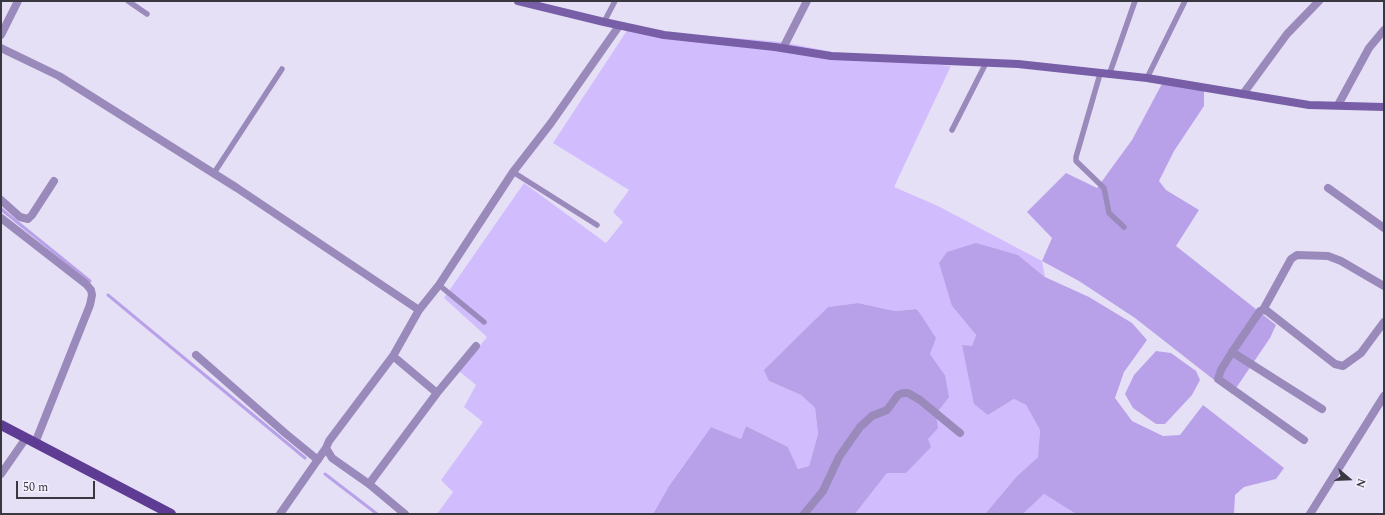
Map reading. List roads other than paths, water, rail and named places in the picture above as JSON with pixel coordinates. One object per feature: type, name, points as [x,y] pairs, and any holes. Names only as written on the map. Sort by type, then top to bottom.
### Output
[{"type":"main road","points":[[1,425],[171,514]]},
{"type":"street","points":[[1,35],[18,1]]},
{"type":"street","points":[[518,1],[619,26],[664,35],[783,48],[832,56],[1018,64],[1147,78],[1309,105],[1384,107]]},
{"type":"street","points":[[783,48],[807,1]]},
{"type":"street","points":[[1243,94],[1287,34],[1319,1]]},
{"type":"street","points":[[280,514],[318,460],[329,441],[393,356],[419,310],[439,285],[513,172],[551,123],[619,26]]},
{"type":"street","points":[[1338,105],[1369,48],[1384,30]]},
{"type":"street","points":[[1,48],[59,76],[214,173],[419,310]]},
{"type":"street","points":[[1,200],[20,217],[28,219],[54,181]]},
{"type":"street","points":[[1328,188],[1384,228]]},
{"type":"street","points":[[1,218],[86,284],[91,290],[92,295],[90,305],[30,441],[1,474]]},
{"type":"street","points":[[1304,440],[1218,379],[1221,370],[1260,311],[1263,310],[1291,259],[1297,255],[1328,256],[1341,261],[1384,286]]},
{"type":"street","points":[[1263,310],[1335,364],[1343,366],[1361,353],[1384,322]]},
{"type":"street","points":[[369,484],[437,393],[476,346]]},
{"type":"street","points":[[1232,352],[1322,409]]},
{"type":"street","points":[[196,355],[318,460]]},
{"type":"street","points":[[393,356],[437,393]]},
{"type":"street","points":[[804,514],[823,491],[839,457],[860,426],[872,416],[887,410],[898,395],[908,393],[920,400],[960,433]]},
{"type":"street","points":[[1310,514],[1382,401]]},
{"type":"street","points":[[326,448],[332,458],[369,484],[405,514]]},
{"type":"lane","points":[[128,1],[147,14]]},
{"type":"lane","points":[[604,22],[615,1]]},
{"type":"lane","points":[[1109,75],[1135,1]]},
{"type":"lane","points":[[1147,78],[1185,1]]},
{"type":"lane","points":[[952,130],[986,63]]},
{"type":"lane","points":[[214,173],[282,69]]},
{"type":"lane","points":[[1100,74],[1076,161],[1104,188],[1109,213],[1124,227]]},
{"type":"lane","points":[[513,172],[597,225]]},
{"type":"lane","points":[[439,285],[484,322]]},
{"type":"waterway","points":[[1,209],[90,281]]},
{"type":"waterway","points":[[108,295],[305,458]]},
{"type":"waterway","points":[[325,474],[377,514]]}]
